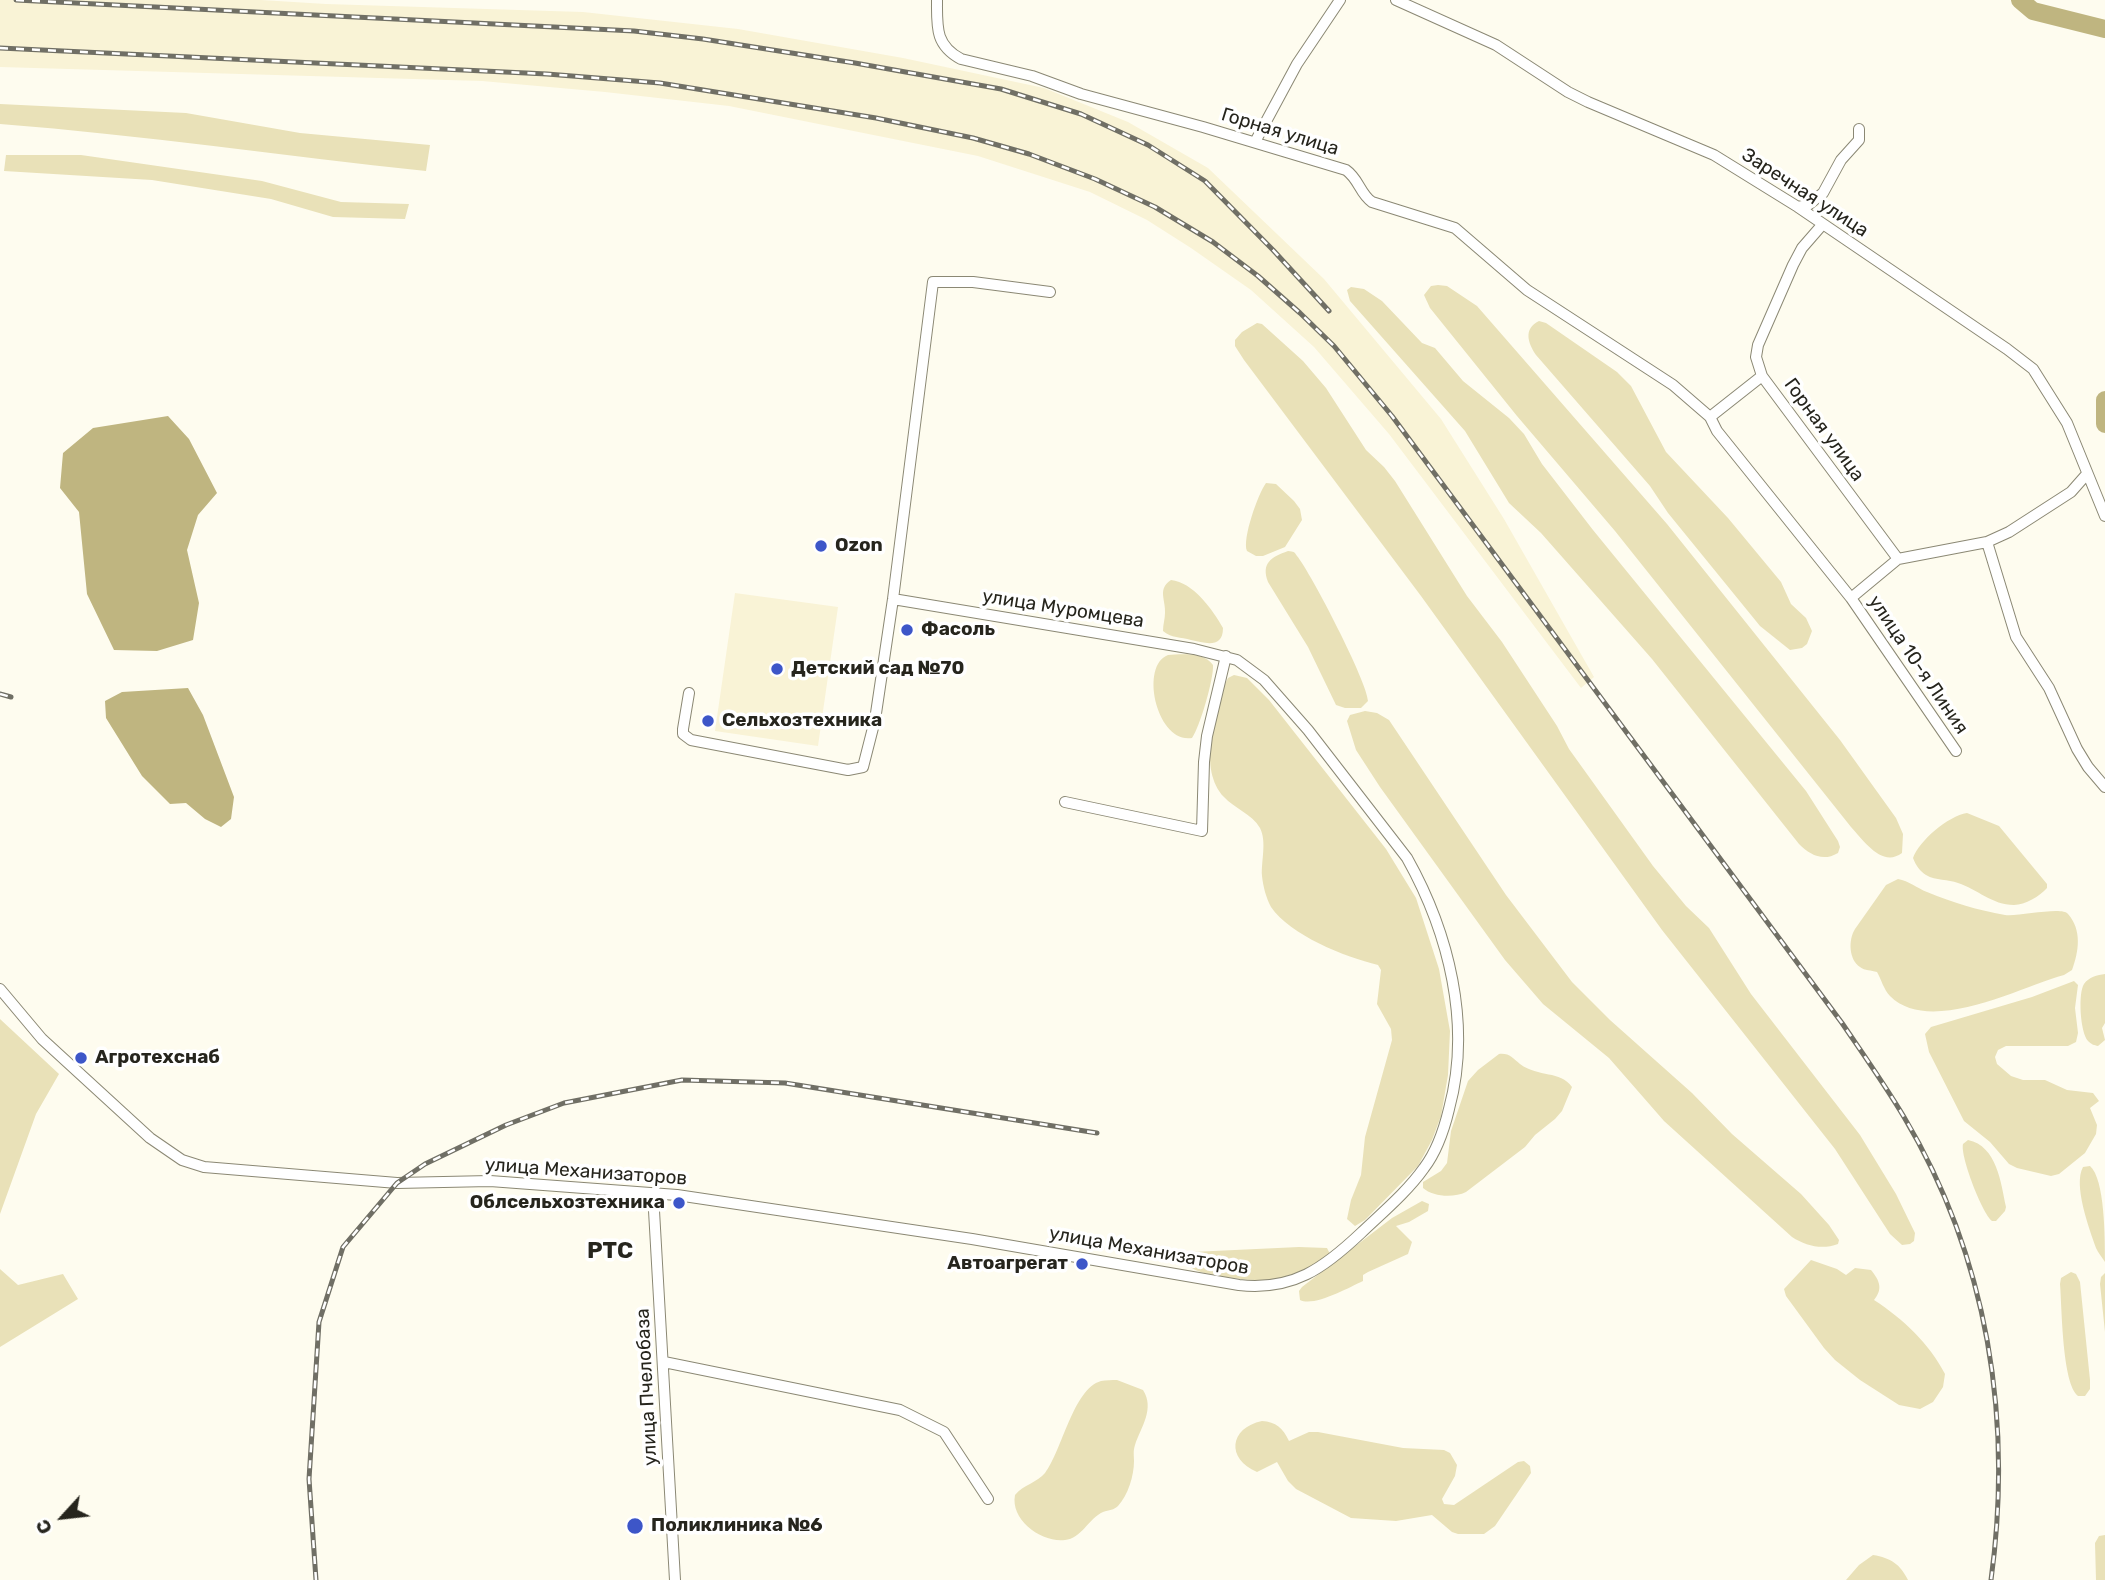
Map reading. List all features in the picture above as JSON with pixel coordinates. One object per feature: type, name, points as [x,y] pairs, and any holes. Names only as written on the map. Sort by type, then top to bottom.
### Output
[{"type":"street","name":"Горная улица","points":[[937,0],[940,39],[945,48],[961,58],[1014,70],[1081,93],[1346,170],[1358,183],[1365,198],[1372,202],[1455,228],[1527,290],[1673,385],[1710,417],[1717,431],[1851,598]]},
{"type":"street","points":[[1255,142],[1297,64],[1340,0]]},
{"type":"street","name":"Заречная улица","points":[[1396,0],[1496,45],[1568,92],[1714,155],[1798,207],[2007,349],[2033,369],[2067,424],[2105,516]]},
{"type":"street","points":[[1798,207],[1808,205],[1823,193],[1841,160],[1859,140],[1859,129]]},
{"type":"street","points":[[1762,376],[1756,357],[1758,345],[1802,248],[1822,225]]},
{"type":"street","points":[[689,693],[683,734],[691,740],[848,770],[863,767],[875,720],[893,599],[933,282],[965,282],[1050,292]]},
{"type":"street","name":"Горная улица","points":[[1710,417],[1762,376],[1898,559]]},
{"type":"street","points":[[1851,598],[1898,559],[1987,541],[2009,532],[2051,507],[2071,492],[2086,475]]},
{"type":"street","points":[[1987,541],[2016,637],[2049,688],[2077,749],[2105,787]]},
{"type":"street","name":"улица 10-я Линия","points":[[1851,598],[1956,751]]},
{"type":"street","name":"улица Муромцева","points":[[893,599],[1226,656]]},
{"type":"street","points":[[1065,802],[1202,831],[1206,736],[1226,656]]},
{"type":"street","name":"улица Механизаторов","points":[[0,989],[42,1040],[150,1138],[182,1160],[219,1169],[397,1183],[490,1181],[653,1193],[959,1237],[1254,1287],[1286,1283],[1310,1275],[1355,1238],[1425,1167],[1442,1134],[1455,1088],[1459,1063],[1458,1011],[1427,899],[1407,858],[1280,696],[1255,671],[1226,656]]},
{"type":"street","name":"улица Пчелобаза","points":[[653,1193],[675,1580]]},
{"type":"street","points":[[664,1363],[900,1410],[944,1432],[988,1499]]},
{"type":"shaded area","points":[[0,0],[261,0],[583,12],[738,29],[903,58],[1044,88],[1128,122],[1208,168],[1324,279],[1441,419],[1504,519],[1594,677],[1581,688],[1389,434],[1314,347],[1251,290],[1191,248],[1147,220],[1090,192],[978,156],[729,106],[482,81],[0,67]]},
{"type":"shaded area","points":[[0,104],[186,113],[300,133],[430,145],[426,171],[0,124]]},
{"type":"shaded area","points":[[6,155],[81,155],[262,181],[341,202],[409,204],[405,219],[333,217],[271,199],[152,180],[4,171]]},
{"type":"shaded area","points":[[1431,286],[1447,286],[1477,306],[1667,524],[1840,740],[1896,818],[1903,834],[1902,853],[1895,857],[1881,855],[1851,827],[1615,531],[1430,308],[1424,295]]},
{"type":"shaded area","points":[[1351,287],[1364,289],[1382,301],[1422,343],[1435,348],[1463,381],[1509,418],[1524,434],[1542,464],[1593,530],[1806,791],[1838,841],[1838,853],[1827,857],[1817,856],[1799,844],[1652,659],[1541,533],[1509,503],[1465,431],[1350,301],[1347,290]]},
{"type":"shaded area","points":[[1539,321],[1546,323],[1617,372],[1631,386],[1666,452],[1728,518],[1781,582],[1791,604],[1806,618],[1812,631],[1807,644],[1802,648],[1790,650],[1760,626],[1668,513],[1650,486],[1536,355],[1528,336],[1531,328]]},
{"type":"shaded area","points":[[1257,323],[1262,324],[1303,361],[1326,388],[1366,450],[1395,481],[1467,596],[1502,642],[1557,726],[1569,749],[1653,866],[1686,906],[1709,928],[1751,994],[1860,1135],[1896,1194],[1915,1233],[1914,1241],[1910,1244],[1902,1245],[1890,1234],[1835,1149],[1662,930],[1421,596],[1244,360],[1235,346],[1235,340]]},
{"type":"shaded area","points":[[168,416],[189,439],[217,493],[198,515],[187,550],[199,603],[193,640],[157,651],[114,650],[87,594],[79,512],[60,488],[63,453],[93,428]]},
{"type":"shaded area","points":[[1266,483],[1276,484],[1294,501],[1300,509],[1302,520],[1285,547],[1256,556],[1247,551],[1247,537],[1255,506]]},
{"type":"shaded area","points":[[1288,551],[1294,552],[1304,566],[1359,673],[1368,701],[1361,708],[1336,705],[1308,647],[1268,582],[1267,565]]},
{"type":"shaded area","points":[[1171,580],[1194,591],[1214,613],[1223,628],[1217,642],[1202,642],[1163,631],[1163,591]]},
{"type":"shaded area","name":"Детский сад №70","points":[[735,593],[838,607],[818,746],[715,731]]},
{"type":"shaded area","points":[[1168,655],[1198,656],[1213,665],[1206,702],[1192,738],[1180,737],[1169,729],[1156,703],[1155,673],[1159,662]]},
{"type":"shaded area","points":[[1234,675],[1247,678],[1269,700],[1386,849],[1416,898],[1439,969],[1450,1031],[1448,1075],[1441,1116],[1418,1166],[1365,1220],[1355,1226],[1347,1219],[1361,1175],[1365,1137],[1392,1040],[1391,1029],[1377,1004],[1381,970],[1378,965],[1350,957],[1305,936],[1280,917],[1269,903],[1262,876],[1263,845],[1260,828],[1224,797],[1216,786],[1212,772],[1210,757],[1213,726],[1225,684],[1228,678]]},
{"type":"shaded area","points":[[188,688],[203,715],[234,797],[231,819],[221,827],[205,819],[186,803],[170,804],[142,776],[106,718],[105,701],[122,692]]},
{"type":"shaded area","points":[[1365,711],[1377,713],[1389,720],[1506,895],[1572,982],[1692,1093],[1732,1134],[1801,1194],[1829,1225],[1839,1240],[1838,1244],[1814,1246],[1792,1237],[1664,1121],[1609,1058],[1543,1004],[1505,960],[1356,750],[1347,721],[1350,715]]},
{"type":"shaded area","points":[[1967,813],[1999,826],[2047,884],[2047,888],[2027,902],[2018,905],[2006,904],[1965,886],[1922,872],[1913,858],[1921,844],[1943,824]]},
{"type":"shaded area","points":[[1898,879],[1947,900],[1995,913],[2011,915],[2057,911],[2068,914],[2076,927],[2078,948],[2072,970],[1975,1005],[1928,1011],[1907,1007],[1890,996],[1877,972],[1856,964],[1851,950],[1855,929],[1886,885]]},
{"type":"shaded area","points":[[2105,974],[2105,1023],[2102,1028],[2105,1040],[2098,1046],[2088,1041],[2085,1036],[2081,995],[2086,982]]},
{"type":"shaded area","points":[[2074,981],[2078,985],[2075,1008],[2078,1033],[2076,1042],[2068,1046],[2006,1046],[1998,1050],[1995,1057],[1997,1064],[2011,1076],[2023,1080],[2045,1080],[2067,1090],[2093,1093],[2099,1101],[2090,1108],[2097,1125],[2096,1134],[2085,1153],[2059,1174],[2051,1176],[2009,1164],[1990,1142],[1964,1121],[1929,1052],[1925,1034],[1931,1027],[2032,997]]},
{"type":"shaded area","points":[[0,1019],[59,1074],[36,1114],[0,1214]]},
{"type":"shaded area","points":[[1499,1054],[1508,1055],[1527,1068],[1567,1082],[1572,1087],[1562,1111],[1525,1147],[1466,1192],[1444,1196],[1427,1191],[1423,1188],[1423,1182],[1441,1171],[1447,1163],[1451,1131],[1468,1081]]},
{"type":"shaded area","points":[[1968,1140],[1985,1150],[1996,1167],[2006,1207],[1996,1221],[1992,1221],[1988,1216],[1968,1172],[1963,1144]]},
{"type":"shaded area","points":[[2090,1166],[2099,1183],[2105,1262],[2096,1248],[2081,1195],[2080,1175],[2083,1167]]},
{"type":"shaded area","points":[[1422,1201],[1429,1204],[1428,1211],[1396,1226],[1412,1242],[1408,1254],[1368,1272],[1363,1275],[1363,1281],[1340,1292],[1314,1301],[1300,1300],[1299,1291],[1302,1287],[1392,1218]]},
{"type":"shaded area","points":[[1327,1248],[1330,1254],[1327,1258],[1284,1277],[1260,1280],[1207,1273],[1195,1270],[1185,1262],[1192,1252]]},
{"type":"shaded area","points":[[1811,1260],[1846,1275],[1855,1268],[1871,1270],[1879,1285],[1879,1292],[1874,1300],[1914,1332],[1945,1374],[1943,1387],[1933,1402],[1920,1409],[1899,1405],[1860,1380],[1824,1348],[1786,1296],[1784,1289]]},
{"type":"shaded area","points":[[0,1269],[18,1285],[63,1274],[78,1299],[0,1347]]},
{"type":"shaded area","points":[[2071,1272],[2076,1274],[2080,1282],[2090,1380],[2090,1389],[2085,1396],[2078,1396],[2073,1388],[2064,1344],[2060,1284],[2061,1278]]},
{"type":"shaded area","points":[[2105,1273],[2105,1332],[2100,1284]]},
{"type":"shaded area","points":[[1117,1380],[1143,1390],[1148,1404],[1146,1418],[1134,1447],[1130,1485],[1122,1502],[1098,1515],[1071,1539],[1056,1540],[1038,1534],[1017,1513],[1015,1495],[1045,1473],[1075,1408],[1091,1386],[1101,1381]]},
{"type":"shaded area","points":[[1262,1421],[1278,1427],[1289,1441],[1309,1432],[1318,1432],[1403,1448],[1444,1450],[1450,1453],[1457,1465],[1455,1476],[1442,1499],[1444,1504],[1454,1505],[1518,1462],[1524,1461],[1530,1466],[1531,1473],[1495,1526],[1484,1534],[1452,1532],[1432,1515],[1396,1521],[1351,1518],[1296,1489],[1277,1462],[1257,1472],[1240,1460],[1236,1452],[1238,1437],[1243,1430]]},
{"type":"shaded area","points":[[2105,1535],[2105,1580],[2096,1580],[2095,1543],[2099,1536]]},
{"type":"shaded area","points":[[1873,1555],[1894,1563],[1908,1580],[1846,1580],[1859,1565]]},
{"type":"waterway","points":[[2020,0],[2033,11],[2105,29]]},
{"type":"waterway","points":[[2105,400],[2105,424]]},
{"type":"railway","points":[[16,0],[634,31],[855,63],[1001,89],[1081,114],[1148,145],[1205,181],[1329,311]]},
{"type":"railway","points":[[0,48],[547,74],[660,83],[876,118],[973,138],[1029,154],[1095,179],[1155,207],[1213,242],[1258,276],[1334,346],[1392,416],[1842,1023],[1904,1117],[1933,1171],[1956,1226],[1974,1283],[1987,1341],[1995,1400],[1998,1460],[1997,1520],[1991,1580]]},
{"type":"railway","points":[[0,694],[11,697]]},
{"type":"railway","points":[[316,1580],[309,1479],[319,1322],[343,1247],[397,1183],[425,1164],[506,1125],[564,1103],[682,1080],[785,1083],[1097,1133]]},
{"type":"place","name":"Ozon","points":[[821,546]]},
{"type":"place","name":"Фасоль","points":[[907,630]]},
{"type":"place","name":"Детский сад №70","points":[[777,669]]},
{"type":"place","name":"Сельхозтехника","points":[[708,721]]},
{"type":"place","name":"Агротехснаб","points":[[81,1058]]},
{"type":"place","name":"Облсельхозтехника","points":[[679,1203]]},
{"type":"place","name":"Автоагрегат","points":[[1082,1264]]},
{"type":"place","name":"Поликлиника №6","points":[[635,1526]]},
{"type":"district","name":"РТС","points":[[610,1251]]}]
